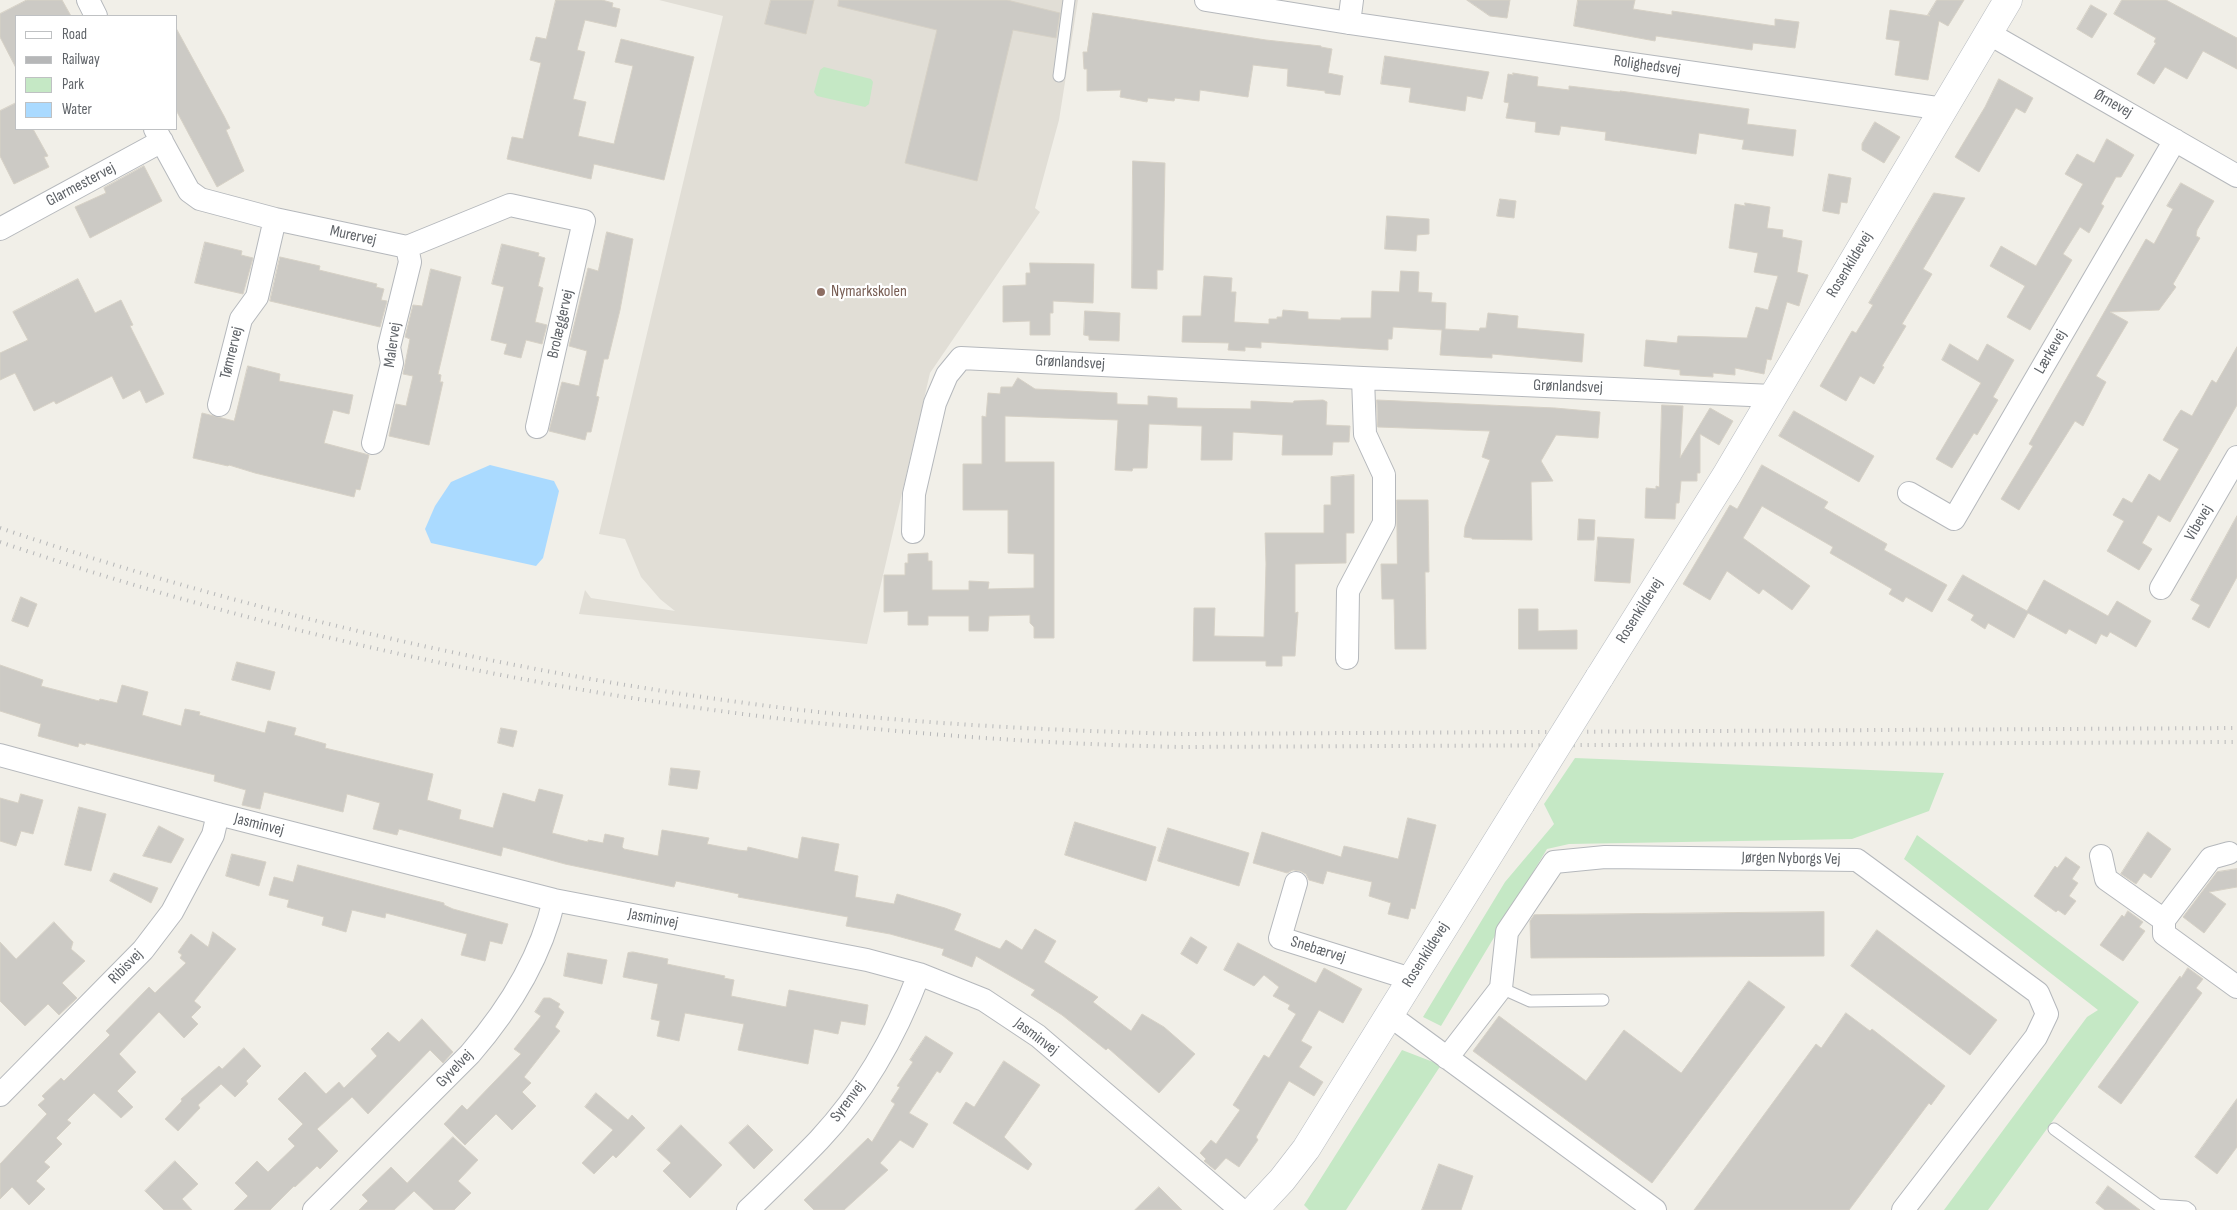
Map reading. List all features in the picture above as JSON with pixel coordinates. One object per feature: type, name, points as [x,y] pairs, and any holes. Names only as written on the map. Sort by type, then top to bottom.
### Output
[{"type":"street","points":[[88,0],[96,15]]},
{"type":"street","name":"Rolighedsvej","points":[[1206,0],[1349,23],[1944,109]]},
{"type":"street","points":[[1349,23],[1352,0]]},
{"type":"street","name":"Rosenkildevej","points":[[1254,1210],[1282,1180],[1306,1149],[1726,474],[2008,0]]},
{"type":"street","name":"Ørnevej","points":[[1988,33],[2237,176]]},
{"type":"street","name":"Murervej","points":[[158,135],[189,192],[200,199],[275,219],[407,247]]},
{"type":"street","name":"Glarmestervej","points":[[0,229],[158,135]]},
{"type":"street","name":"Lærkevej","points":[[1909,493],[1954,519],[2175,140]]},
{"type":"street","name":"Brolæggervej","points":[[407,247],[510,205],[584,221],[537,427]]},
{"type":"street","name":"Tømrervej","points":[[219,405],[241,319],[257,297],[275,219]]},
{"type":"street","name":"Malervej","points":[[372,443],[392,363],[389,348],[410,262],[407,247]]},
{"type":"street","name":"Grønlandsvej","points":[[913,532],[914,494],[934,403],[947,375],[961,358],[1773,396]]},
{"type":"street","points":[[1347,658],[1348,591],[1384,523],[1384,475],[1365,434],[1363,378]]},
{"type":"street","name":"Vibevej","points":[[2161,588],[2237,457]]},
{"type":"street","name":"Jasminvej","points":[[0,755],[218,814],[554,900],[858,958],[919,974],[984,1000],[1038,1036],[1241,1210]]},
{"type":"street","name":"Ribisvej","points":[[0,1095],[143,950],[172,912],[213,835],[218,814]]},
{"type":"street","points":[[2229,853],[2211,858],[2164,920],[2164,934],[2237,987]]},
{"type":"street","points":[[2101,856],[2106,879],[2164,920]]},
{"type":"street","name":"Jørgen Nyborgs Vej","points":[[1500,988],[1507,932],[1554,862],[1605,857],[1857,860],[2038,993],[2047,1014],[2036,1037],[1903,1210]]},
{"type":"street","name":"Snebærvej","points":[[1296,883],[1280,938],[1411,979]]},
{"type":"street","name":"Gyvelvej","points":[[314,1210],[464,1061],[493,1028],[524,978],[548,926],[554,900]]},
{"type":"street","name":"Syrenvej","points":[[748,1210],[820,1139],[857,1093],[885,1048],[908,1003],[919,974]]},
{"type":"street","points":[[1447,1058],[1500,988]]},
{"type":"street","points":[[1389,1015],[1655,1210]]},
{"type":"lane","points":[[1059,76],[1069,0]]},
{"type":"lane","points":[[1500,988],[1530,1000],[1603,1000]]},
{"type":"lane","points":[[2054,1129],[2158,1205],[2186,1207],[2190,1210]]},
{"type":"shaded area","name":"Nymarkskolen","points":[[659,0],[1078,0],[1059,120],[1035,208],[1040,212],[930,373],[867,644],[579,614],[585,590],[591,598],[675,611],[660,599],[641,577],[625,539],[599,534],[723,16]]},
{"type":"green space","points":[[824,67],[871,79],[873,82],[869,104],[865,107],[817,96],[814,92],[820,70]]},
{"type":"green space","points":[[1575,758],[1944,773],[1929,811],[1852,839],[1569,844],[1547,849],[1441,1026],[1423,1017],[1505,882],[1554,824],[1544,804]]},
{"type":"green space","points":[[1917,835],[2139,1002],[1988,1210],[1944,1210],[2087,1017],[2098,1010],[1904,859]]},
{"type":"green space","points":[[1402,1050],[1441,1065],[1346,1210],[1309,1210],[1304,1205]]},
{"type":"water","points":[[490,465],[554,481],[559,491],[543,558],[536,566],[431,543],[425,529],[435,506],[451,482]]},
{"type":"building","points":[[27,0],[62,0],[70,15],[15,15],[15,66],[0,37],[0,14]]},
{"type":"building","points":[[556,0],[602,0],[613,3],[612,7],[620,9],[616,27],[585,20],[577,50],[585,52],[573,99],[586,102],[578,136],[614,144],[633,66],[615,62],[621,39],[694,57],[664,180],[594,164],[591,179],[507,159],[512,137],[523,139],[541,63],[530,60],[536,37],[546,39]]},
{"type":"building","points":[[771,0],[814,0],[806,34],[765,24]]},
{"type":"building","points":[[839,0],[1007,0],[1060,13],[1056,38],[1013,30],[977,181],[905,163],[937,30],[838,6]]},
{"type":"building","points":[[1467,0],[1510,0],[1507,18],[1490,16]]},
{"type":"building","points":[[1578,0],[1635,0],[1633,9],[1672,15],[1672,11],[1775,26],[1775,19],[1799,22],[1795,48],[1753,43],[1752,50],[1656,36],[1655,41],[1574,26]]},
{"type":"building","points":[[1937,0],[1964,0],[1948,26],[1939,21],[1928,80],[1895,75],[1900,41],[1886,39],[1890,10],[1930,16],[1928,15]]},
{"type":"building","points":[[2122,0],[2166,0],[2237,38],[2237,69],[2203,51],[2187,79],[2165,67],[2154,84],[2137,74],[2156,43],[2154,42],[2156,38],[2114,14]]},
{"type":"building","points":[[2091,5],[2107,14],[2092,38],[2077,29]]},
{"type":"building","points":[[1093,13],[1332,49],[1328,73],[1343,76],[1340,95],[1287,86],[1288,69],[1253,65],[1248,97],[1200,90],[1199,101],[1175,98],[1174,101],[1148,98],[1147,102],[1120,97],[1121,90],[1087,91],[1087,69],[1084,69],[1083,52],[1087,52]]},
{"type":"building","points":[[178,32],[230,128],[226,130],[244,171],[217,187],[178,114]]},
{"type":"building","points":[[1385,56],[1489,72],[1482,99],[1467,96],[1465,111],[1409,102],[1411,88],[1381,84]]},
{"type":"building","points":[[1513,73],[1538,77],[1537,86],[1569,90],[1569,86],[1620,91],[1749,109],[1747,124],[1796,130],[1793,156],[1742,149],[1744,140],[1699,133],[1696,154],[1605,140],[1606,132],[1561,126],[1559,135],[1535,132],[1536,122],[1506,118],[1509,103],[1504,102],[1508,74],[1513,75]]},
{"type":"building","points":[[1999,79],[2033,98],[2025,113],[2016,108],[1979,172],[1955,157],[1985,107]]},
{"type":"building","points":[[15,104],[15,130],[34,130],[48,156],[44,157],[49,167],[14,184],[0,156],[0,111]]},
{"type":"building","points":[[1875,122],[1900,137],[1884,163],[1862,150],[1862,144]]},
{"type":"building","points":[[2107,139],[2134,155],[2121,177],[2116,177],[2101,204],[2104,206],[2089,233],[2080,227],[2063,254],[2072,260],[2030,330],[2007,317],[2025,286],[1990,266],[2001,246],[2036,266],[2083,184],[2065,174],[2077,154],[2094,163]]},
{"type":"building","points":[[1133,161],[1165,163],[1163,270],[1157,270],[1157,289],[1132,288]]},
{"type":"building","points":[[144,166],[162,201],[90,238],[75,207],[106,193],[104,188]]},
{"type":"building","points":[[1829,174],[1851,178],[1847,203],[1841,202],[1839,214],[1823,211]]},
{"type":"building","points":[[2181,183],[2214,201],[2197,230],[2196,236],[2200,238],[2173,284],[2176,287],[2159,310],[2110,312],[2128,322],[2096,376],[2106,382],[2083,426],[2075,421],[2019,510],[2001,499],[2033,446],[2029,444],[2146,239],[2154,244],[2173,209],[2167,206]]},
{"type":"building","points":[[1934,193],[1965,198],[1923,269],[1932,274],[1902,324],[1906,326],[1882,366],[1884,367],[1874,384],[1860,376],[1846,401],[1820,386],[1852,331],[1856,333],[1873,305],[1869,303]]},
{"type":"building","points":[[1500,199],[1516,201],[1514,218],[1497,216]]},
{"type":"building","points":[[1745,203],[1770,207],[1767,228],[1783,230],[1782,237],[1802,241],[1797,272],[1808,275],[1799,306],[1787,302],[1771,360],[1767,359],[1764,374],[1735,368],[1735,375],[1713,373],[1713,377],[1680,375],[1680,370],[1644,366],[1646,340],[1677,343],[1678,336],[1747,338],[1756,307],[1768,310],[1778,276],[1754,272],[1758,253],[1729,248],[1735,204],[1745,206]]},
{"type":"building","points":[[1387,216],[1429,219],[1429,234],[1417,235],[1416,251],[1385,249]]},
{"type":"building","points":[[607,232],[633,239],[620,310],[608,359],[604,359],[596,396],[599,397],[591,432],[587,432],[585,440],[549,431],[562,382],[579,386],[587,351],[569,346],[588,268],[598,271]]},
{"type":"building","points":[[205,242],[242,251],[241,255],[253,258],[243,294],[195,283]]},
{"type":"building","points":[[502,244],[539,253],[538,256],[545,258],[538,286],[543,288],[535,322],[547,325],[542,344],[526,340],[521,358],[504,354],[507,344],[491,340],[504,287],[492,284]]},
{"type":"building","points":[[280,257],[320,266],[319,270],[377,284],[376,287],[384,289],[381,300],[387,301],[380,327],[270,301]]},
{"type":"building","points":[[1030,263],[1094,264],[1093,303],[1053,301],[1053,313],[1050,313],[1050,335],[1030,335],[1030,321],[1003,322],[1003,286],[1026,285],[1026,273],[1030,273]]},
{"type":"building","points":[[431,269],[461,277],[438,374],[441,375],[440,382],[443,382],[429,445],[389,436],[396,404],[406,406],[413,376],[403,374],[410,339],[405,337],[413,305],[422,306]]},
{"type":"building","points":[[1401,271],[1419,272],[1418,292],[1432,293],[1431,302],[1446,303],[1445,329],[1479,331],[1480,328],[1486,328],[1488,313],[1518,316],[1517,328],[1584,334],[1582,362],[1492,354],[1492,358],[1440,355],[1442,330],[1393,327],[1392,339],[1388,339],[1388,350],[1261,342],[1261,348],[1245,347],[1245,351],[1228,350],[1229,343],[1182,342],[1183,316],[1201,316],[1204,276],[1232,278],[1231,292],[1236,292],[1234,322],[1269,324],[1269,319],[1282,317],[1283,310],[1308,312],[1308,319],[1341,320],[1341,318],[1371,318],[1372,291],[1399,292]]},
{"type":"building","points":[[78,279],[95,313],[121,300],[133,325],[130,326],[164,394],[146,403],[140,390],[123,399],[112,376],[56,404],[54,401],[34,411],[15,373],[0,380],[0,353],[28,340],[13,312]]},
{"type":"building","points":[[1085,311],[1120,313],[1119,341],[1089,340],[1089,336],[1084,335]]},
{"type":"building","points":[[1950,344],[1978,361],[1987,344],[2014,360],[1993,397],[1998,400],[1977,435],[1974,433],[1952,468],[1936,459],[1981,383],[1942,360]]},
{"type":"building","points":[[2237,347],[2237,405],[2170,522],[2158,515],[2142,543],[2152,549],[2139,570],[2107,551],[2124,521],[2113,515],[2123,498],[2132,503],[2149,474],[2160,481],[2179,449],[2163,440],[2175,419],[2181,410],[2192,416],[2212,380],[2216,383]]},
{"type":"building","points":[[248,366],[280,374],[279,381],[353,395],[349,414],[333,410],[324,443],[369,455],[360,490],[356,489],[354,497],[229,465],[193,458],[202,413],[234,421]]},
{"type":"building","points":[[1018,378],[1035,389],[1117,393],[1117,404],[1148,405],[1148,396],[1177,398],[1177,408],[1251,409],[1251,401],[1293,403],[1294,401],[1323,400],[1327,402],[1326,425],[1350,426],[1349,442],[1333,442],[1332,455],[1282,455],[1283,435],[1233,432],[1232,460],[1201,460],[1202,426],[1149,424],[1147,468],[1133,468],[1132,471],[1115,470],[1118,420],[1005,416],[1005,462],[1054,462],[1054,638],[1034,638],[1034,627],[1030,623],[1030,615],[989,616],[988,631],[969,631],[969,616],[928,616],[928,625],[908,625],[908,611],[884,612],[884,575],[905,575],[905,563],[908,563],[908,554],[928,553],[928,561],[932,561],[932,590],[969,590],[969,581],[989,582],[988,589],[1034,588],[1034,554],[1008,553],[1008,510],[963,510],[963,464],[982,464],[982,416],[986,417],[988,393],[1000,394],[1001,387],[1012,387]]},
{"type":"building","points":[[1377,400],[1555,408],[1600,412],[1598,438],[1556,435],[1541,461],[1553,481],[1531,482],[1532,540],[1472,539],[1464,537],[1465,527],[1490,460],[1482,457],[1490,431],[1378,427]]},
{"type":"building","points":[[1662,405],[1683,406],[1680,458],[1710,408],[1733,421],[1719,445],[1700,434],[1700,473],[1697,473],[1697,481],[1681,481],[1679,503],[1676,503],[1675,519],[1645,518],[1646,488],[1656,489],[1656,486],[1659,487]]},
{"type":"building","points":[[1794,411],[1874,456],[1859,482],[1779,436]]},
{"type":"building","points":[[1762,465],[1828,502],[1824,508],[1887,544],[1884,550],[1947,585],[1932,612],[1906,597],[1903,602],[1889,594],[1892,589],[1830,553],[1833,547],[1762,506],[1743,538],[1810,586],[1792,610],[1763,589],[1759,594],[1727,571],[1710,600],[1683,584],[1730,505],[1737,509]]},
{"type":"building","points":[[1354,475],[1354,533],[1346,533],[1346,563],[1295,564],[1295,613],[1298,612],[1295,656],[1282,656],[1282,666],[1266,666],[1266,661],[1193,661],[1194,608],[1215,608],[1214,636],[1264,637],[1265,533],[1324,533],[1324,505],[1331,505],[1331,477]]},
{"type":"building","points":[[1397,500],[1428,500],[1429,572],[1425,572],[1426,649],[1395,649],[1394,599],[1382,599],[1381,564],[1397,564]]},
{"type":"building","points":[[2237,516],[2237,577],[2209,628],[2192,619],[2200,605],[2191,600]]},
{"type":"building","points":[[1579,519],[1595,520],[1594,540],[1578,540]]},
{"type":"building","points":[[1598,537],[1634,539],[1630,583],[1595,581]]},
{"type":"building","points":[[1963,575],[2027,611],[2044,580],[2108,616],[2117,601],[2151,621],[2136,647],[2110,632],[2107,637],[2101,634],[2096,644],[2069,629],[2066,634],[2028,613],[2014,638],[1988,623],[1985,629],[1971,620],[1974,615],[1948,600]]},
{"type":"building","points":[[21,597],[37,604],[28,627],[12,621]]},
{"type":"building","points":[[1519,609],[1538,609],[1538,631],[1577,630],[1577,649],[1519,649]]},
{"type":"building","points":[[237,662],[275,672],[270,690],[232,680]]},
{"type":"building","points":[[0,665],[43,680],[41,686],[99,701],[100,699],[117,703],[122,685],[148,692],[142,715],[181,726],[185,709],[200,712],[199,715],[265,733],[268,721],[296,728],[294,735],[326,744],[325,748],[433,774],[427,800],[461,810],[459,819],[493,828],[503,793],[535,802],[539,789],[563,795],[552,833],[588,842],[588,840],[603,843],[605,834],[624,838],[622,847],[624,849],[658,856],[662,830],[709,838],[707,844],[747,851],[748,847],[798,859],[802,837],[839,844],[834,871],[858,876],[855,897],[894,904],[897,894],[945,908],[961,914],[954,930],[1000,949],[1006,940],[1022,950],[1035,929],[1056,941],[1044,962],[1098,997],[1093,1002],[1131,1031],[1142,1014],[1164,1027],[1195,1054],[1159,1093],[1108,1048],[1106,1050],[1062,1015],[1031,995],[1035,990],[976,956],[972,967],[942,955],[944,949],[890,934],[846,926],[848,917],[738,897],[739,894],[676,881],[674,887],[565,864],[503,847],[501,856],[399,829],[397,835],[373,829],[380,803],[347,794],[343,812],[264,792],[260,809],[242,805],[246,790],[214,781],[215,775],[86,743],[85,745],[79,743],[78,747],[38,736],[41,724],[0,711]]},
{"type":"building","points":[[501,728],[517,731],[513,747],[498,743]]},
{"type":"building","points":[[671,768],[700,771],[697,789],[669,785]]},
{"type":"building","points":[[21,794],[43,800],[33,834],[21,831],[16,846],[0,841],[0,798],[18,803]]},
{"type":"building","points":[[79,807],[106,814],[91,871],[65,865]]},
{"type":"building","points":[[1408,818],[1436,825],[1415,909],[1411,908],[1408,919],[1388,914],[1391,903],[1369,896],[1372,882],[1327,871],[1323,884],[1309,880],[1306,874],[1300,871],[1293,870],[1287,873],[1253,863],[1262,832],[1341,857],[1344,846],[1398,859]]},
{"type":"building","points":[[1075,822],[1156,847],[1146,881],[1065,855]]},
{"type":"building","points":[[159,826],[184,839],[171,863],[143,856]]},
{"type":"building","points":[[1168,828],[1249,853],[1239,886],[1158,861]]},
{"type":"building","points":[[2148,832],[2171,849],[2151,878],[2144,873],[2136,884],[2121,874]]},
{"type":"building","points":[[232,854],[266,862],[259,886],[226,876]]},
{"type":"building","points":[[2066,857],[2080,867],[2072,879],[2078,883],[2069,896],[2076,901],[2065,915],[2058,910],[2056,912],[2034,896],[2055,866],[2057,868]]},
{"type":"building","points":[[298,865],[444,903],[444,905],[453,909],[508,924],[502,944],[490,941],[485,961],[461,955],[467,934],[386,913],[385,918],[352,910],[346,932],[322,925],[324,917],[287,907],[289,900],[269,895],[274,877],[293,882]]},
{"type":"building","points":[[2237,869],[2237,887],[2209,892],[2226,904],[2204,933],[2183,917],[2217,872]]},
{"type":"building","points":[[114,873],[158,888],[151,903],[110,881]]},
{"type":"building","points":[[2128,911],[2143,922],[2139,927],[2145,931],[2123,961],[2100,945],[2122,915],[2124,917]]},
{"type":"building","points":[[1824,912],[1824,956],[1531,958],[1530,921],[1534,915]]},
{"type":"building","points":[[54,922],[73,942],[71,949],[85,961],[62,983],[77,998],[59,1015],[48,1004],[25,1026],[0,1001],[0,942],[16,959]]},
{"type":"building","points":[[1877,930],[1997,1020],[1970,1055],[1851,966]]},
{"type":"building","points":[[213,932],[236,949],[194,1001],[201,1007],[191,1017],[198,1024],[184,1038],[159,1012],[119,1054],[136,1072],[117,1091],[133,1107],[121,1118],[94,1093],[67,1120],[71,1123],[56,1138],[62,1144],[44,1162],[50,1167],[36,1181],[45,1189],[29,1205],[12,1187],[0,1199],[0,1164],[47,1114],[38,1105],[45,1099],[42,1096],[61,1078],[64,1081],[110,1035],[106,1031],[149,987],[155,993],[186,963],[180,958],[182,955],[178,952],[191,934],[208,947]]},
{"type":"building","points":[[1191,937],[1207,947],[1197,964],[1181,954]]},
{"type":"building","points":[[1238,943],[1316,983],[1324,968],[1362,989],[1343,1023],[1319,1010],[1301,1041],[1312,1047],[1299,1067],[1323,1082],[1314,1096],[1289,1081],[1256,1137],[1258,1140],[1239,1167],[1226,1158],[1215,1170],[1204,1161],[1206,1159],[1200,1153],[1211,1140],[1216,1144],[1240,1110],[1233,1105],[1264,1055],[1269,1058],[1296,1014],[1288,1009],[1290,1005],[1273,996],[1279,987],[1264,975],[1254,986],[1224,970]]},
{"type":"building","points":[[633,952],[668,959],[667,964],[725,976],[724,978],[734,980],[731,996],[786,1007],[789,990],[868,1005],[865,1025],[841,1021],[838,1034],[814,1029],[808,1064],[738,1050],[744,1024],[685,1013],[679,1041],[657,1036],[660,1021],[651,1019],[658,984],[623,977],[628,953]]},
{"type":"building","points":[[568,953],[607,960],[602,984],[564,976]]},
{"type":"building","points":[[2188,968],[2203,979],[2196,988],[2202,993],[2121,1104],[2098,1087],[2180,976],[2181,978]]},
{"type":"building","points":[[1749,981],[1785,1007],[1652,1183],[1473,1051],[1499,1016],[1586,1081],[1624,1030],[1681,1073]]},
{"type":"building","points":[[544,998],[550,998],[560,1004],[558,1007],[564,1012],[555,1027],[560,1031],[524,1077],[531,1083],[522,1092],[536,1106],[512,1130],[496,1114],[465,1145],[444,1124],[462,1105],[467,1110],[521,1054],[514,1049],[541,1016],[535,1012]]},
{"type":"building","points":[[1846,1013],[1870,1031],[1872,1029],[1945,1086],[1931,1105],[1929,1103],[1849,1210],[1694,1210],[1816,1044],[1821,1048]]},
{"type":"building","points":[[422,1019],[453,1052],[443,1063],[430,1050],[368,1114],[352,1097],[317,1129],[338,1151],[320,1169],[317,1166],[270,1210],[234,1210],[248,1196],[235,1183],[257,1161],[268,1172],[295,1146],[288,1139],[303,1124],[278,1099],[305,1072],[326,1094],[339,1082],[344,1088],[377,1056],[371,1049],[388,1032],[399,1042]]},
{"type":"building","points":[[926,1036],[953,1053],[940,1073],[937,1071],[909,1113],[928,1124],[913,1148],[900,1140],[880,1163],[888,1170],[844,1210],[814,1210],[804,1200],[868,1138],[872,1142],[895,1104],[891,1101],[900,1087],[897,1086],[913,1062],[910,1060]]},
{"type":"building","points":[[244,1048],[261,1066],[246,1081],[248,1084],[235,1097],[221,1084],[198,1105],[200,1108],[178,1131],[165,1119],[182,1101],[181,1099],[219,1066],[222,1069]]},
{"type":"building","points":[[1004,1061],[1040,1085],[1004,1137],[1032,1164],[1028,1170],[953,1123],[966,1102],[974,1107]]},
{"type":"building","points":[[596,1093],[628,1120],[632,1115],[645,1128],[616,1158],[613,1155],[594,1174],[582,1163],[613,1130],[585,1107]]},
{"type":"building","points":[[2237,1099],[2237,1147],[2217,1174],[2195,1157]]},
{"type":"building","points":[[681,1125],[722,1165],[690,1198],[663,1171],[671,1163],[657,1150]]},
{"type":"building","points":[[748,1125],[773,1150],[754,1169],[729,1143]]},
{"type":"building","points":[[453,1137],[478,1160],[458,1181],[471,1193],[454,1210],[434,1210],[414,1191],[394,1210],[359,1210],[368,1201],[362,1195],[391,1167],[407,1183]]},
{"type":"building","points":[[175,1161],[198,1184],[182,1199],[192,1210],[164,1210],[145,1191]]},
{"type":"building","points":[[1439,1164],[1473,1176],[1461,1210],[1422,1210]]},
{"type":"building","points":[[2108,1186],[2140,1210],[2105,1210],[2096,1203]]},
{"type":"building","points":[[1159,1187],[1182,1210],[1135,1210]]},
{"type":"railway","points":[[0,528],[185,586],[278,611],[467,655],[657,690],[806,711],[913,721],[1020,728],[1181,734],[2237,728]]},
{"type":"railway","points":[[0,542],[144,588],[289,628],[435,662],[583,690],[731,712],[880,729],[1030,741],[1181,747],[2237,742]]},
{"type":"place","name":"Nymarkskolen","points":[[821,292]]}]
